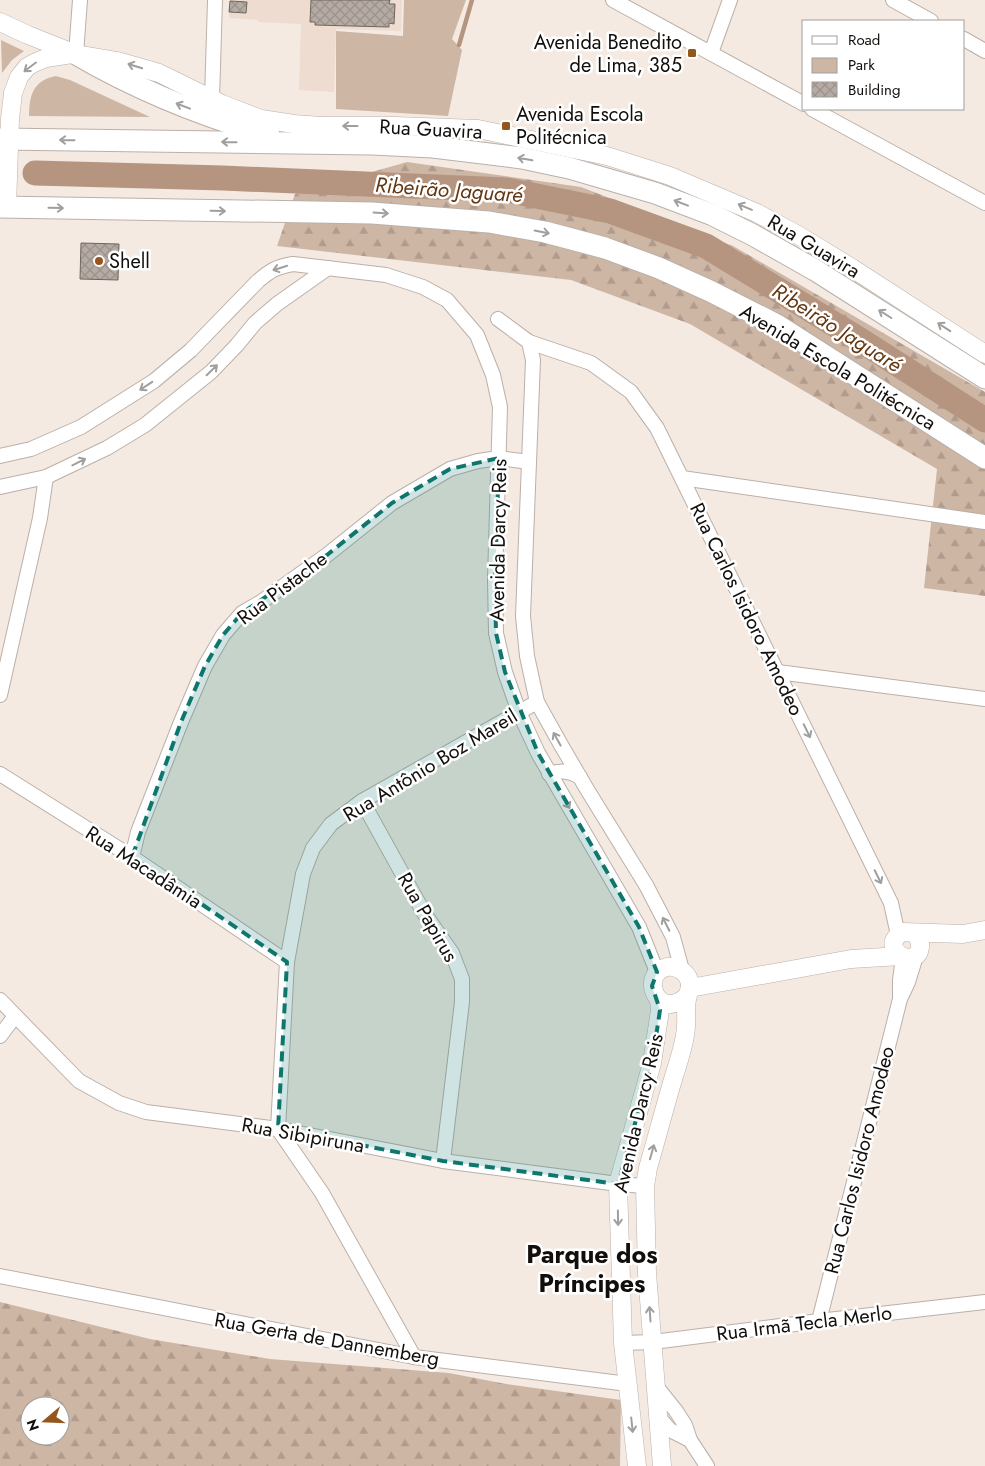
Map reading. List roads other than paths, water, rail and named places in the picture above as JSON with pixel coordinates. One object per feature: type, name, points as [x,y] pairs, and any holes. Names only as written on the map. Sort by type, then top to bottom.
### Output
[{"type":"highway","points":[[76,54],[109,73],[165,99],[248,129],[296,143]]},
{"type":"highway","points":[[4,139],[433,147],[522,158],[569,168],[655,193],[713,215],[753,235],[815,270],[985,378]]},
{"type":"highway","name":"Avenida Escola Politécnica","points":[[4,207],[372,213],[482,222],[545,232],[605,248],[659,268],[727,299],[778,326],[985,458]]},
{"type":"main road","points":[[0,22],[76,54]]},
{"type":"main road","name":"Rua Guavira","points":[[76,54],[117,61],[159,74],[261,119],[321,126],[478,129],[607,156],[670,176],[758,213],[798,235],[985,354]]},
{"type":"main road","name":"Avenida Escola Politécnica","points":[[4,207],[4,139],[13,93],[19,77],[27,67],[46,58],[76,54]]},
{"type":"main road","points":[[851,959],[902,936],[962,934],[985,930]]},
{"type":"main road","points":[[688,992],[851,959],[910,954],[962,934]]},
{"type":"main road","points":[[902,936],[920,940],[920,945],[910,954]]},
{"type":"main road","points":[[902,936],[895,949],[910,954]]},
{"type":"main road","points":[[669,966],[682,970],[688,978],[688,992],[681,1002],[666,1004],[659,1000],[654,994],[652,986],[658,972],[669,966]]},
{"type":"main road","name":"Avenida Darcy Reis","points":[[662,1466],[647,1273],[645,1186],[648,1168],[685,1036],[688,992]]},
{"type":"main road","name":"Avenida Darcy Reis","points":[[637,1466],[623,1343],[618,1184],[652,1063],[660,1010],[659,1000]]},
{"type":"main road","name":"Rua Gerta de Dannemberg","points":[[628,1384],[656,1386]]},
{"type":"street","points":[[76,54],[80,0]]},
{"type":"street","points":[[212,99],[215,0]]},
{"type":"street","points":[[613,0],[802,103]]},
{"type":"street","points":[[711,53],[730,0]]},
{"type":"street","points":[[893,0],[929,20]]},
{"type":"street","points":[[965,40],[985,51]]},
{"type":"street","points":[[814,110],[985,203]]},
{"type":"street","name":"Avenida Darcy Reis","points":[[0,456],[32,449],[81,427],[154,381],[191,350],[251,288],[269,272],[280,266],[293,264],[386,275],[423,287],[447,300],[477,335],[493,375],[500,407],[494,579],[496,633],[505,672],[519,712],[549,774],[639,927],[658,972]]},
{"type":"street","points":[[0,487],[46,478],[107,448],[145,425],[210,372],[237,345],[255,323],[328,268]]},
{"type":"street","points":[[498,319],[530,342]]},
{"type":"street","name":"Avenida Darcy Reis","points":[[530,342],[533,376],[523,616],[527,656],[538,702],[561,745],[646,885],[673,937],[682,970]]},
{"type":"street","name":"Rua Carlos Isidoro Amodeo","points":[[530,342],[591,363],[631,392],[657,428],[891,903],[902,936]]},
{"type":"street","name":"Rua Pistache","points":[[132,857],[138,832],[205,666],[223,635],[242,613],[261,602],[327,555],[392,503],[450,469],[478,461],[499,458],[529,462]]},
{"type":"street","points":[[0,695],[40,518],[46,478]]},
{"type":"street","points":[[682,478],[985,522]]},
{"type":"street","points":[[778,672],[985,699]]},
{"type":"street","name":"Rua Antônio Boz Mareil","points":[[278,1129],[287,962],[303,874],[312,848],[331,824],[362,800],[538,702]]},
{"type":"street","points":[[549,774],[564,770],[580,777]]},
{"type":"street","name":"Rua Macadâmia","points":[[0,774],[132,857],[287,962]]},
{"type":"street","name":"Rua Papirus","points":[[362,800],[424,913],[452,953],[462,979],[462,1002],[443,1161]]},
{"type":"street","name":"Rua Carlos Isidoro Amodeo","points":[[819,1321],[900,999],[900,980],[910,954]]},
{"type":"street","name":"Rua Sibipiruna","points":[[0,1000],[79,1081],[119,1103],[146,1112],[278,1129],[443,1161],[645,1186]]},
{"type":"street","points":[[0,1036],[15,1016]]},
{"type":"street","points":[[278,1129],[322,1192],[414,1357]]},
{"type":"street","name":"Rua Gerta de Dannemberg","points":[[0,1276],[414,1357],[628,1384]]},
{"type":"street","name":"Rua Irmã Tecla Merlo","points":[[623,1343],[653,1342],[985,1302]]},
{"type":"street","points":[[656,1386],[685,1425],[690,1440],[707,1466]]},
{"type":"street","points":[[657,1415],[670,1430],[690,1440]]},
{"type":"waterway","points":[[459,45],[472,0]]},
{"type":"waterway","name":"Ribeirão Jaguaré","points":[[35,173],[223,178],[507,190],[610,211],[706,246],[860,340],[985,420]]},
{"type":"place","name":"Avenida Benedito de Lima, 385","points":[[692,53]]},
{"type":"place","name":"Avenida Escola Politécnica","points":[[506,126]]},
{"type":"place","name":"Shell","points":[[99,261]]},
{"type":"district","name":"Parque dos Príncipes","points":[[592,1268]]}]
